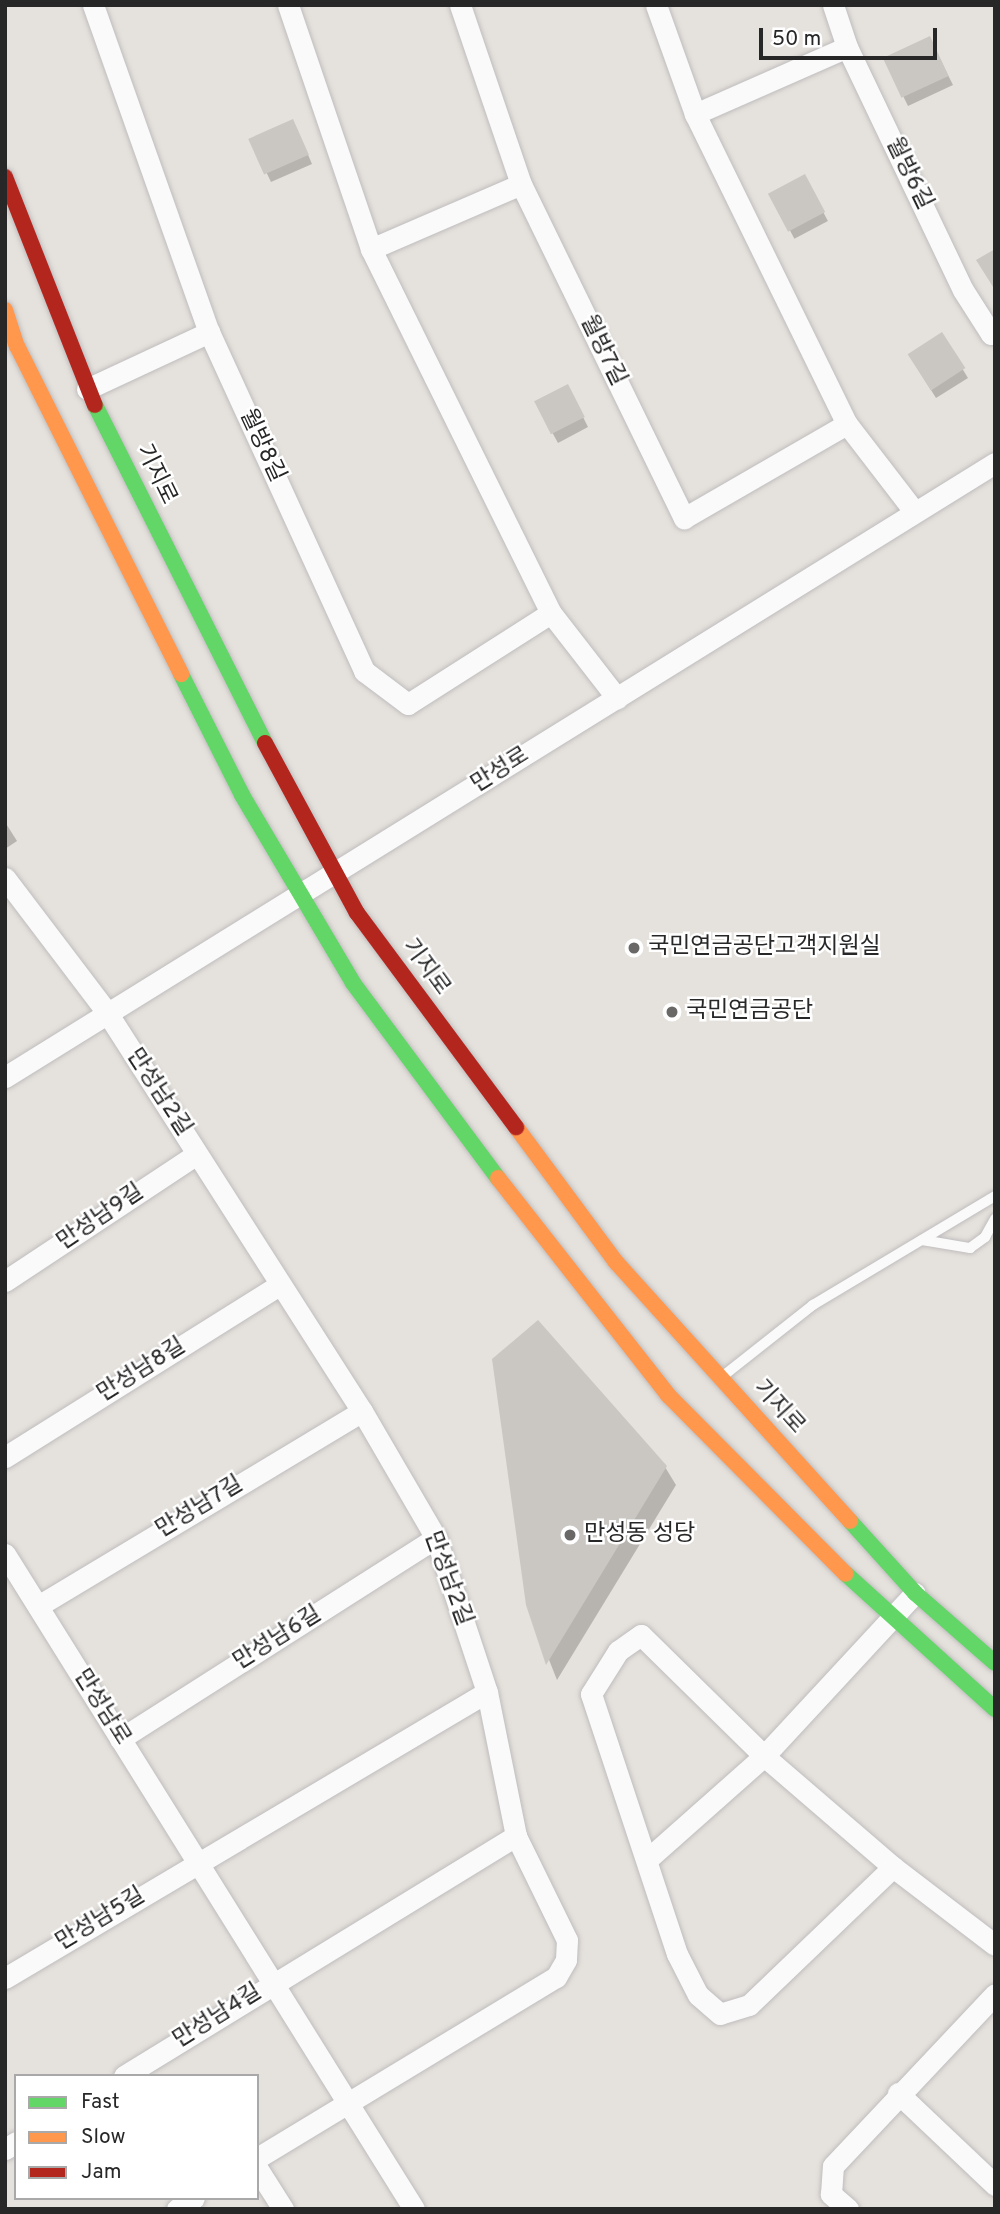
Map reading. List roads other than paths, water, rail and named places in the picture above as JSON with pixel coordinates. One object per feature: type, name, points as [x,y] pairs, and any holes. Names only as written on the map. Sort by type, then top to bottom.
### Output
[{"type":"street","name":"월방8길","points":[[93,5],[209,332],[364,671],[408,704],[551,613]]},
{"type":"street","points":[[288,5],[371,249],[551,613],[617,698]]},
{"type":"street","name":"월방7길","points":[[460,5],[521,184],[684,518],[847,424]]},
{"type":"street","points":[[656,5],[695,114],[847,424],[914,511]]},
{"type":"street","name":"월방6길","points":[[834,5],[847,47],[963,290],[991,334],[995,331]]},
{"type":"street","points":[[695,114],[847,47]]},
{"type":"street","name":"기지로","points":[[5,177],[87,389],[211,643],[339,873],[357,913],[616,1262],[915,1592],[995,1663]]},
{"type":"street","points":[[371,249],[521,184]]},
{"type":"street","points":[[5,310],[18,346],[242,795],[299,896],[385,1026],[530,1222],[668,1395],[826,1556],[995,1709]]},
{"type":"street","points":[[87,389],[209,332]]},
{"type":"street","name":"만성로","points":[[5,1077],[106,1011],[339,873],[914,511],[995,463]]},
{"type":"street","name":"만성남2길","points":[[5,878],[106,1011],[362,1411],[436,1538],[487,1692],[516,1836],[566,1940],[566,1960],[556,1977],[348,2100],[259,2157]]},
{"type":"street","name":"만성남9길","points":[[5,1281],[197,1154]]},
{"type":"street","name":"만성남8길","points":[[5,1457],[279,1284]]},
{"type":"street","name":"만성남7길","points":[[37,1606],[362,1411]]},
{"type":"street","name":"만성남6길","points":[[120,1739],[436,1538]]},
{"type":"street","name":"만성남로","points":[[5,1554],[197,1863],[276,1981],[414,2209]]},
{"type":"street","points":[[649,1858],[764,1756],[915,1592]]},
{"type":"street","points":[[893,1867],[749,2005],[720,2014],[698,1995],[677,1954],[649,1858],[591,1694],[618,1651],[641,1635],[764,1756],[893,1867],[995,1945]]},
{"type":"street","points":[[197,1863],[487,1692]]},
{"type":"street","points":[[276,1981],[516,1836]]},
{"type":"street","name":"만성남5길","points":[[5,1978],[197,1863]]},
{"type":"street","name":"만성남4길","points":[[127,2074],[276,1981]]},
{"type":"street","points":[[848,2209],[831,2194],[833,2166],[898,2093],[995,1994]]},
{"type":"street","points":[[898,2093],[995,2185]]},
{"type":"street","points":[[259,2171],[283,2209]]},
{"type":"lane","points":[[719,1378],[813,1305],[994,1197],[995,1206]]},
{"type":"lane","points":[[922,1240],[970,1248],[985,1237],[995,1219]]},
{"type":"place","name":"국민연금공단고객지원실","points":[[634,948]]},
{"type":"place","name":"국민연금공단","points":[[672,1012]]},
{"type":"place","name":"만성동 성당","points":[[570,1535]]}]
